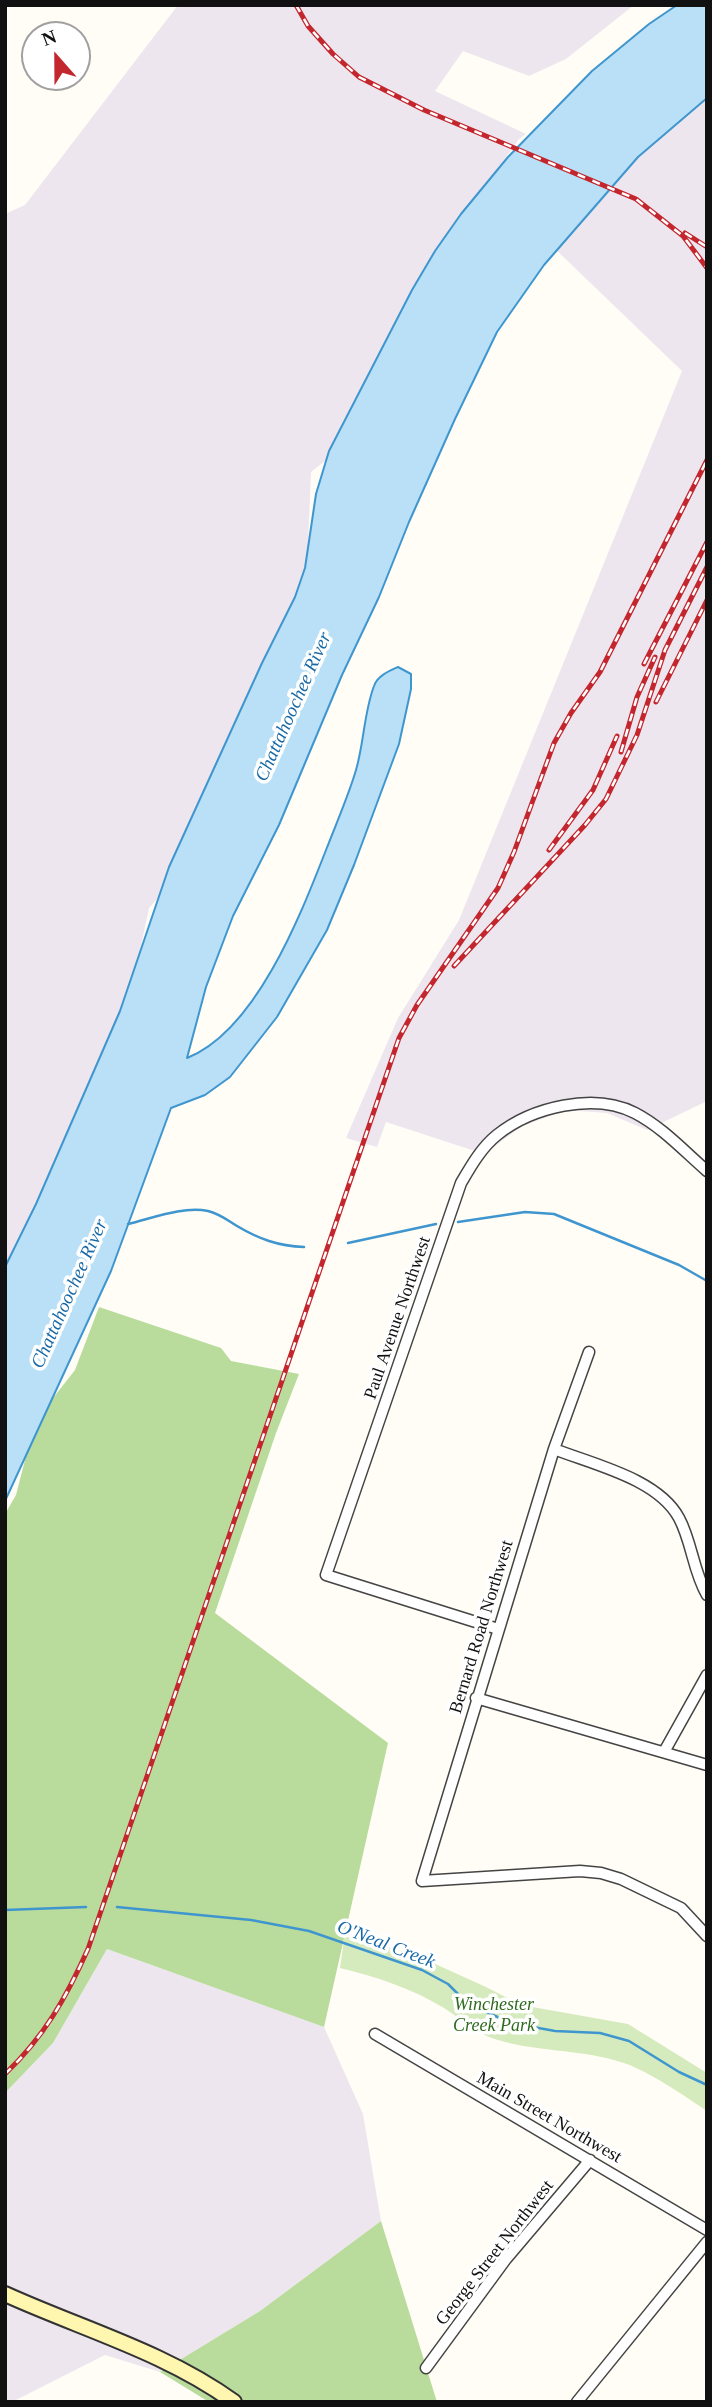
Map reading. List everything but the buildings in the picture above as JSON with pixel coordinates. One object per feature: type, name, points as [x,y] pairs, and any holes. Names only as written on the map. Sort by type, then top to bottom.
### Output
[{"type":"main road","points":[[5,2294],[163,2359],[234,2402]]},
{"type":"street","name":"Paul Avenue Northwest","points":[[498,1629],[326,1575],[461,1183],[477,1157],[497,1135],[541,1112],[593,1103],[613,1105],[649,1121],[707,1171]]},
{"type":"street","name":"Bernard Road Northwest","points":[[589,1352],[554,1449],[422,1881],[580,1871],[601,1873],[621,1879],[681,1908],[707,1936]]},
{"type":"street","points":[[554,1449],[644,1484],[667,1500],[681,1520],[699,1581],[707,1595]]},
{"type":"street","points":[[664,1752],[707,1675]]},
{"type":"street","points":[[476,1698],[707,1765]]},
{"type":"street","name":"Main Street Northwest","points":[[376,2034],[707,2230]]},
{"type":"street","name":"George Street Northwest","points":[[426,2368],[506,2259],[590,2160]]},
{"type":"street","points":[[577,2402],[707,2242]]},
{"type":"shaded area","points":[[178,5],[634,5],[566,59],[529,76],[463,51],[435,91],[526,134],[519,139],[433,257],[371,425],[311,472],[307,570],[200,852],[149,908],[128,1006],[5,1297],[5,214],[25,205]]},
{"type":"shaded area","points":[[707,84],[707,1101],[647,1130],[607,1113],[566,1110],[522,1126],[484,1154],[386,1122],[377,1147],[346,1138],[398,1018],[459,920],[682,371],[551,245]]},
{"type":"shaded area","points":[[107,1949],[324,2027],[363,2114],[381,2221],[260,2311],[160,2372],[105,2355],[12,2402],[5,2402],[5,2093],[53,2043]]},
{"type":"green space","points":[[99,1307],[221,1348],[231,1361],[299,1374],[276,1433],[215,1613],[388,1743],[324,2027],[107,1949],[53,2043],[5,2093],[5,1514],[16,1495],[35,1421],[75,1370]]},
{"type":"green space","name":"Winchester Creek Park","points":[[345,1933],[422,1958],[521,2005],[628,2024],[707,2073],[707,2111],[655,2078],[624,2063],[590,2055],[522,2046],[489,2037],[419,1995],[380,1979],[340,1968]]},
{"type":"green space","points":[[381,2221],[437,2402],[209,2402],[160,2372],[260,2311]]},
{"type":"water","name":"Chattahoochee River","points":[[677,5],[707,5],[707,98],[638,157],[544,265],[497,332],[409,522],[279,825],[233,916],[206,987],[187,1058],[212,1044],[234,1023],[273,968],[303,906],[349,790],[359,760],[374,686],[387,672],[398,667],[411,674],[411,689],[399,744],[327,930],[277,1017],[230,1077],[205,1095],[171,1108],[111,1271],[5,1501],[5,1267],[36,1204],[120,1011],[169,867],[295,597],[305,568],[316,494],[329,451],[412,290],[461,214],[508,157],[592,71],[649,24]]},
{"type":"waterway","points":[[128,1224],[178,1211],[208,1211],[261,1238],[304,1247]]},
{"type":"waterway","points":[[458,1222],[525,1212],[554,1214],[679,1265],[707,1281]]},
{"type":"waterway","points":[[348,1243],[436,1224]]},
{"type":"waterway","points":[[5,1910],[86,1907]]},
{"type":"waterway","name":"O'Neal Creek","points":[[117,1907],[251,1920],[309,1931],[422,1970],[448,1984],[459,1995],[484,2011],[511,2023],[555,2031],[600,2033],[629,2041],[679,2072],[707,2085]]},
{"type":"railway","points":[[296,5],[308,26],[333,54],[359,77],[424,110],[636,199],[683,236],[707,268]]},
{"type":"railway","points":[[685,233],[707,247]]},
{"type":"railway","points":[[5,2074],[31,2046],[53,2016],[88,1949],[399,1038],[417,1005],[498,888],[554,743],[600,672],[707,460]]},
{"type":"railway","points":[[644,664],[707,542]]},
{"type":"railway","points":[[454,966],[606,799],[637,735],[665,650],[707,567]]},
{"type":"railway","points":[[656,702],[707,600]]},
{"type":"railway","points":[[621,752],[637,697],[655,657]]},
{"type":"railway","points":[[549,850],[593,790],[617,736]]}]
